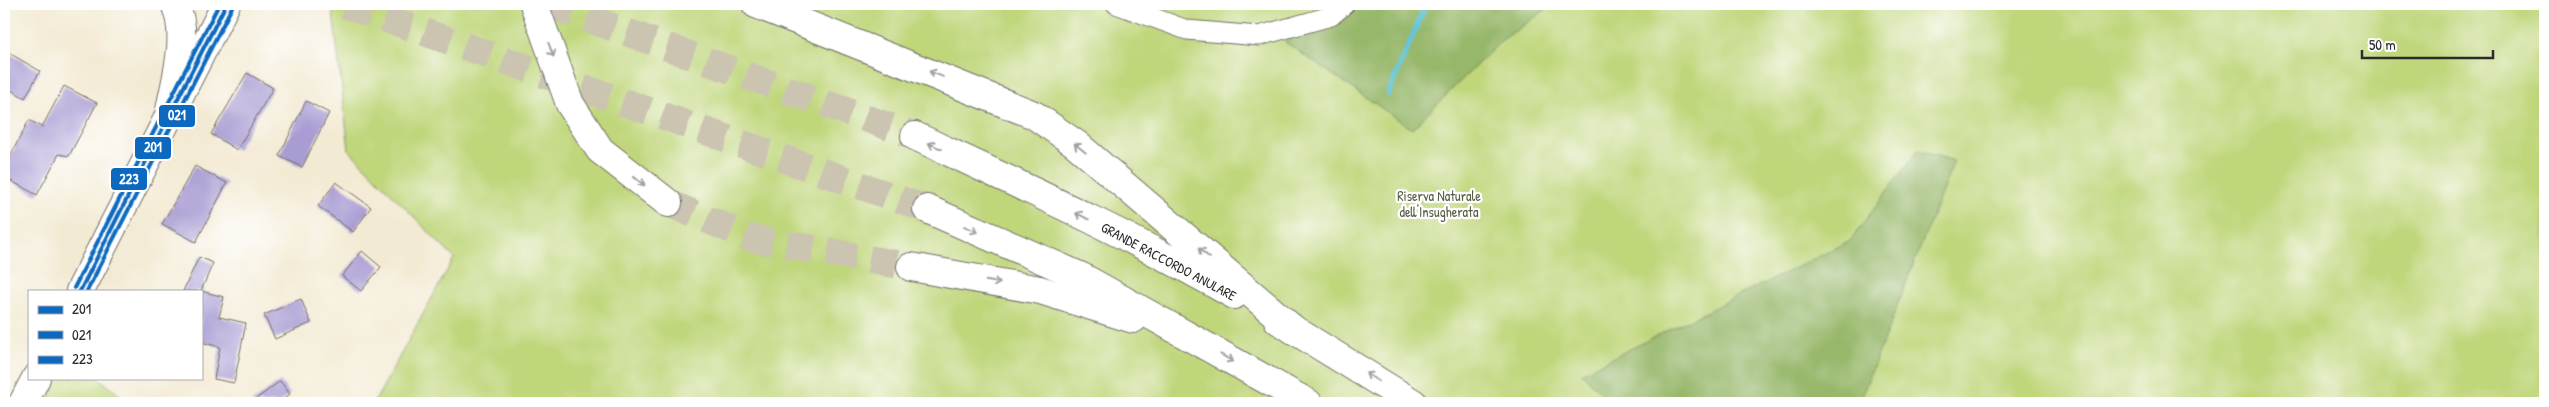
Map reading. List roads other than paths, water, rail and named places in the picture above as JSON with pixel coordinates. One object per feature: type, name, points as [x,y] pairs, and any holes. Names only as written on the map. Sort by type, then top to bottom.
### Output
[{"type":"main road","points":[[169,115],[181,43],[181,23],[175,4]]},
{"type":"main road","points":[[81,290],[226,4]]},
{"type":"main road","points":[[534,4],[570,104],[600,150],[668,203]]},
{"type":"main road","points":[[756,4],[1034,115],[1076,144],[1294,330]]},
{"type":"main road","name":"GRANDE RACCORDO ANULARE","points":[[915,136],[1020,185],[1203,277],[1413,403]]},
{"type":"main road","points":[[927,209],[1082,277],[1308,403]]},
{"type":"main road","points":[[911,267],[1040,290],[1185,334]]},
{"type":"main road","points":[[23,403],[35,380]]},
{"type":"street","points":[[1116,4],[1187,30],[1259,36],[1331,16],[1345,4]]},
{"type":"waterway","points":[[1388,94],[1426,4]]},
{"type":"tunnel","points":[[345,4],[927,209]]},
{"type":"tunnel","points":[[548,4],[915,136]]},
{"type":"tunnel","points":[[668,203],[751,238],[911,267]]},
{"type":"park label","name":"Riserva Naturale dell'Insugherata","points":[[1439,204]]}]
